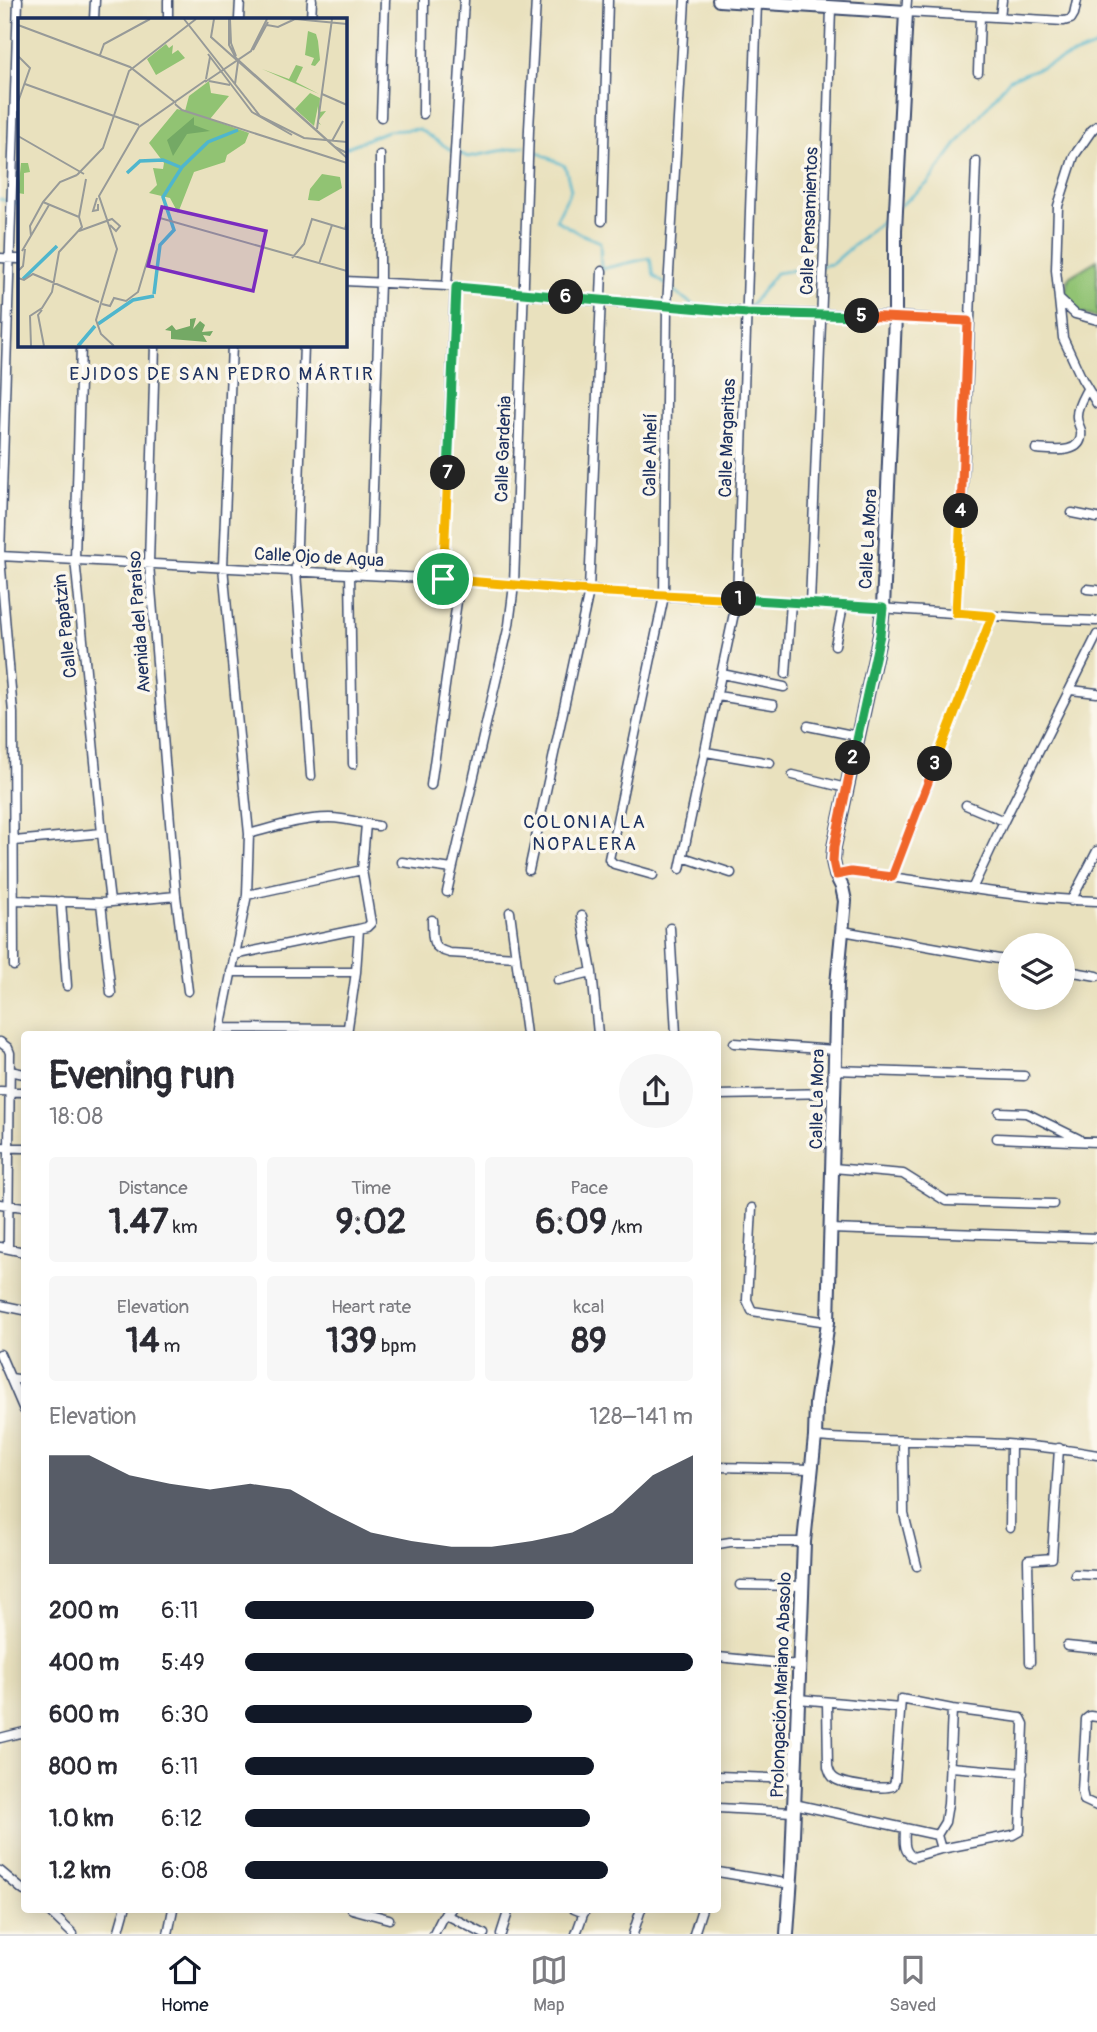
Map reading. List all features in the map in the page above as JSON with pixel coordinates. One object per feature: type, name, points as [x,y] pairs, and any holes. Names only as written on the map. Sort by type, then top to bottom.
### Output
[{"type":"street","points":[[14,966],[13,713],[0,556],[15,259],[12,219],[18,0]]},
{"type":"street","points":[[94,18],[95,0]]},
{"type":"street","points":[[168,0],[168,18]]},
{"type":"street","points":[[239,18],[240,0]]},
{"type":"street","points":[[311,18],[312,0]]},
{"type":"street","points":[[382,117],[385,0]]},
{"type":"street","points":[[423,114],[424,0]]},
{"type":"street","points":[[443,579],[454,172],[464,0]]},
{"type":"street","name":"Calle Gardenia","points":[[447,892],[509,625],[514,585],[527,164],[536,0]]},
{"type":"street","points":[[602,221],[608,0]]},
{"type":"street","name":"Calle Alhelí","points":[[653,875],[614,864],[609,859],[664,596],[667,306],[685,0]]},
{"type":"street","points":[[719,0],[798,2],[831,7],[860,4],[907,6],[979,16],[1064,21],[1071,19],[1077,0]]},
{"type":"street","points":[[1000,17],[1002,0]]},
{"type":"street","name":"Calle Margaritas","points":[[680,869],[737,599],[757,2]]},
{"type":"street","name":"Calle La Mora","points":[[815,1437],[816,1404],[828,1322],[837,984],[845,901],[833,861],[846,788],[880,635],[883,608],[895,316],[895,230],[907,6]]},
{"type":"street","name":"Calle Pensamientos","points":[[810,604],[831,7]]},
{"type":"street","points":[[978,72],[979,16]]},
{"type":"street","points":[[1097,126],[1074,156],[1058,206],[1056,270],[1063,338],[1097,404]]},
{"type":"street","points":[[370,575],[380,283],[380,155]]},
{"type":"street","points":[[956,613],[976,161]]},
{"type":"street","points":[[0,258],[15,259]]},
{"type":"street","points":[[529,870],[589,591],[602,271]]},
{"type":"street","points":[[346,281],[451,287],[667,306],[968,321]]},
{"type":"street","points":[[1059,299],[1075,314],[1097,320]]},
{"type":"street","name":"Calle Papatzin","points":[[81,346],[75,559],[110,902]]},
{"type":"street","name":"Avenida del Paraíso","points":[[155,346],[149,564],[176,896],[188,991]]},
{"type":"street","points":[[220,1031],[247,895],[249,834],[223,567],[232,346]]},
{"type":"street","points":[[304,346],[296,572],[311,776]]},
{"type":"street","points":[[1037,449],[1067,450],[1080,441],[1081,432],[1076,418],[1087,389]]},
{"type":"street","points":[[1072,513],[1097,518]]},
{"type":"street","name":"Calle Ojo de Agua","points":[[0,556],[460,580],[664,596],[1097,621]]},
{"type":"street","points":[[349,574],[353,764]]},
{"type":"street","points":[[431,785],[460,580]]},
{"type":"street","points":[[1087,589],[1097,590]]},
{"type":"street","points":[[786,674],[791,602]]},
{"type":"street","points":[[835,645],[843,606]]},
{"type":"street","points":[[892,877],[992,616]]},
{"type":"street","points":[[972,889],[1097,635]]},
{"type":"street","points":[[722,674],[784,687]]},
{"type":"street","points":[[1070,690],[1097,693]]},
{"type":"street","points":[[718,696],[773,705]]},
{"type":"street","points":[[807,726],[857,736]]},
{"type":"street","points":[[706,752],[771,763]]},
{"type":"street","points":[[793,775],[846,788]]},
{"type":"street","points":[[966,805],[1004,821]]},
{"type":"street","points":[[249,834],[310,820],[346,819],[377,826]]},
{"type":"street","points":[[234,955],[367,927],[371,923],[362,870],[366,824]]},
{"type":"street","points":[[14,841],[102,832]]},
{"type":"street","points":[[1070,901],[1097,851]]},
{"type":"street","points":[[683,857],[731,873]]},
{"type":"street","points":[[402,862],[452,869]]},
{"type":"street","points":[[247,895],[362,870]]},
{"type":"street","points":[[836,875],[851,872],[1070,901],[1097,901]]},
{"type":"street","points":[[15,900],[101,903],[176,896]]},
{"type":"street","points":[[61,901],[66,986]]},
{"type":"street","points":[[101,903],[111,993]]},
{"type":"street","points":[[510,912],[526,1031]]},
{"type":"street","points":[[582,916],[592,972],[598,1031]]},
{"type":"street","points":[[432,919],[434,947],[440,950],[516,957]]},
{"type":"street","points":[[670,928],[676,1031]]},
{"type":"street","points":[[347,1031],[359,929]]},
{"type":"street","points":[[843,931],[998,959]]},
{"type":"street","points":[[231,972],[356,972]]},
{"type":"street","points":[[558,980],[592,972]]},
{"type":"street","points":[[1075,972],[1097,976]]},
{"type":"street","points":[[0,1042],[10,1053],[10,1072],[5,1092],[4,1248]]},
{"type":"street","points":[[734,1043],[835,1049]]},
{"type":"street","points":[[834,1070],[1024,1076]]},
{"type":"street","points":[[10,1072],[21,1074]]},
{"type":"street","points":[[721,1095],[835,1093]]},
{"type":"street","points":[[999,1112],[1026,1113],[1082,1140]]},
{"type":"street","points":[[997,1138],[1097,1142]]},
{"type":"street","points":[[834,1168],[903,1174],[946,1201],[1053,1204]]},
{"type":"street","points":[[752,1208],[748,1307],[752,1311],[828,1322]]},
{"type":"street","points":[[830,1229],[1097,1238]]},
{"type":"street","points":[[0,1305],[21,1309]]},
{"type":"street","points":[[0,1354],[21,1403]]},
{"type":"street","points":[[10,1378],[21,1380]]},
{"type":"street","points":[[815,1437],[903,1442],[975,1442],[1059,1448],[1097,1455]]},
{"type":"street","name":"Prolongación Mariano Abasolo","points":[[787,1934],[804,1542],[815,1437]]},
{"type":"street","points":[[903,1442],[904,1514],[917,1566]]},
{"type":"street","points":[[1010,1528],[1011,1445]]},
{"type":"street","points":[[1030,1662],[1028,1560],[1052,1558],[1059,1448]]},
{"type":"street","points":[[721,1467],[812,1469]]},
{"type":"street","points":[[721,1544],[804,1542]]},
{"type":"street","points":[[1075,1574],[1097,1575]]},
{"type":"street","points":[[740,1585],[802,1586]]},
{"type":"street","points":[[1067,1646],[1097,1649]]},
{"type":"street","points":[[721,1657],[799,1665]]},
{"type":"street","points":[[797,1699],[900,1708]]},
{"type":"street","points":[[827,1702],[828,1768],[831,1774],[842,1782],[883,1788],[893,1786],[894,1782],[901,1699],[1021,1718],[1024,1724],[1020,1831],[1013,1835],[913,1857],[907,1854],[905,1848],[905,1828]]},
{"type":"street","points":[[941,1849],[937,1835],[945,1822],[951,1767],[952,1709]]},
{"type":"street","points":[[1097,1717],[1090,1716],[1086,1719],[1082,1791],[1084,1800],[1097,1806]]},
{"type":"street","points":[[0,1738],[21,1733]]},
{"type":"street","points":[[951,1767],[1023,1773]]},
{"type":"street","points":[[721,1776],[795,1779]]},
{"type":"street","points":[[721,1808],[794,1808],[937,1835]]},
{"type":"street","points":[[0,1871],[21,1888]]},
{"type":"street","points":[[721,1872],[791,1884]]},
{"type":"street","points":[[54,1913],[73,1934]]},
{"type":"street","points":[[118,1934],[124,1913]]},
{"type":"street","points":[[168,1934],[172,1913]]},
{"type":"street","points":[[367,1913],[390,1919]]},
{"type":"street","points":[[434,1934],[447,1913]]},
{"type":"street","points":[[450,1913],[484,1934]]},
{"type":"street","points":[[500,1934],[508,1913]]},
{"type":"street","points":[[576,1934],[584,1913]]},
{"type":"street","points":[[633,1934],[640,1913]]},
{"type":"street","points":[[694,1934],[701,1913]]},
{"type":"green space","points":[[1097,260],[1097,318],[1073,311],[1064,298],[1069,277]]},
{"type":"waterway","points":[[901,205],[928,183],[1010,79],[1097,46]]},
{"type":"waterway","points":[[346,148],[387,131],[419,129],[451,150]]},
{"type":"waterway","points":[[457,152],[468,157],[525,146]]},
{"type":"waterway","points":[[531,149],[565,166],[571,190],[556,220],[600,242],[601,269],[650,258],[654,276],[665,284]]},
{"type":"waterway","points":[[0,199],[18,204]]},
{"type":"waterway","points":[[749,308],[776,273],[832,264],[890,214]]},
{"type":"waterway","points":[[670,288],[693,305]]},
{"type":"district","name":"EJIDOS DE SAN PEDRO MÁRTIR","points":[[222,373]]},
{"type":"district","name":"COLONIA LA NOPALERA","points":[[585,832]]},
{"type":"route","points":[[456,287],[747,313],[895,316],[968,321],[965,451],[956,613],[992,616],[892,877],[851,872],[836,875],[833,861],[880,635],[883,608],[664,596],[443,579],[456,287]]}]
